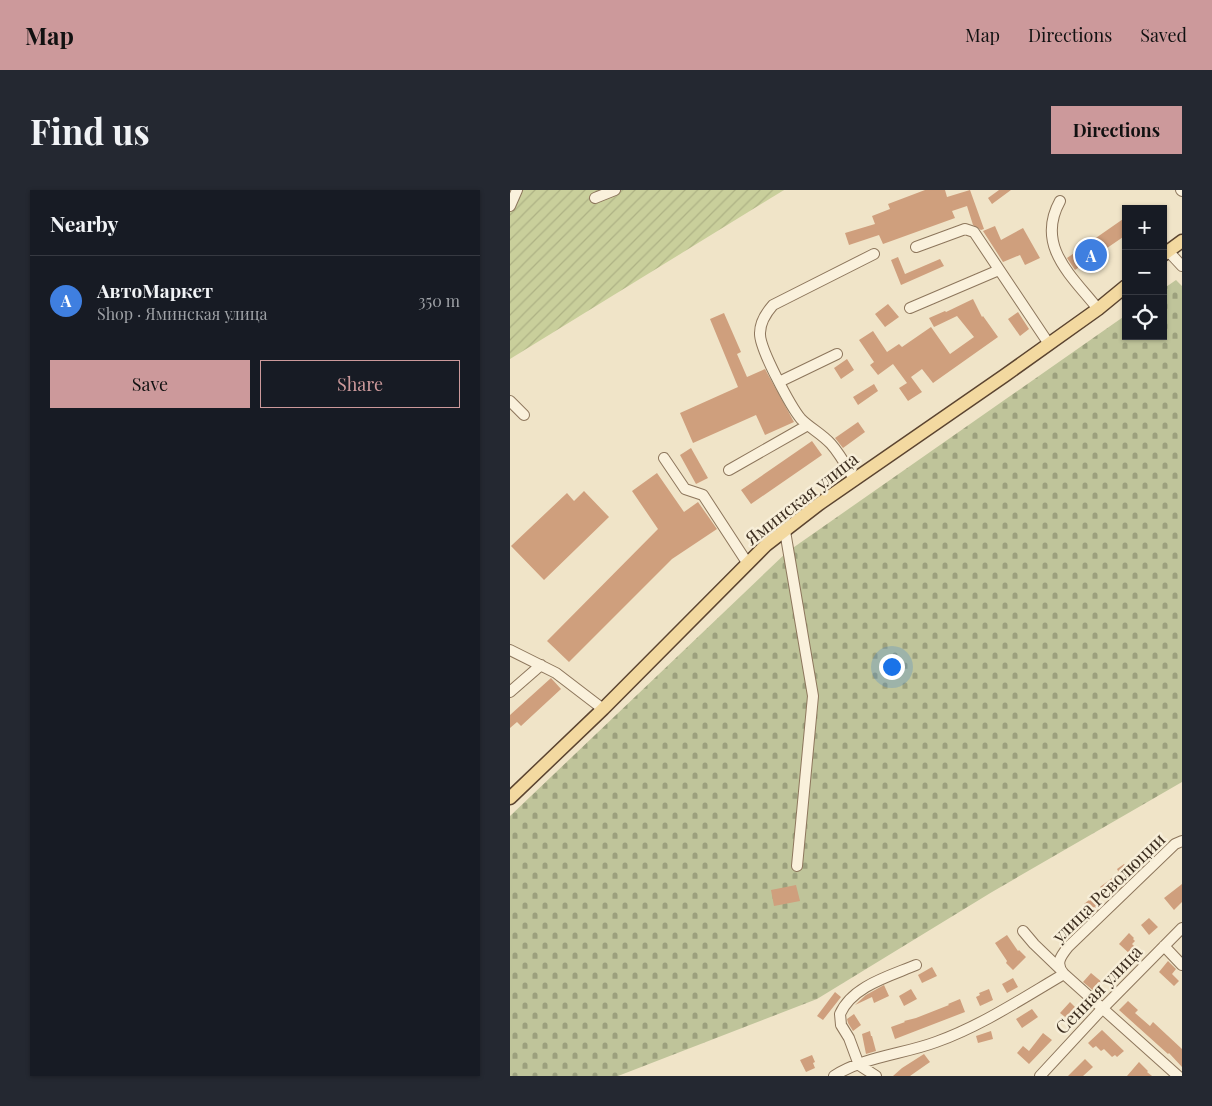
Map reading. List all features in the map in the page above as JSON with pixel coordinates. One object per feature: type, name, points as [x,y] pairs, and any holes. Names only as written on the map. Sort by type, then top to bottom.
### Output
[{"type":"main road","points":[[1167,252],[1182,240]]},
{"type":"main road","name":"Яминская улица","points":[[510,798],[603,709],[766,545],[854,479],[1049,344],[1122,289]]},
{"type":"street","points":[[510,206],[517,190]]},
{"type":"street","points":[[595,198],[615,190]]},
{"type":"street","points":[[1060,201],[1052,225],[1054,249],[1098,309]]},
{"type":"street","points":[[916,247],[965,229],[974,232],[1049,344]]},
{"type":"street","points":[[854,479],[832,445],[797,413],[779,382],[761,342],[760,332],[766,312],[772,305],[874,254]]},
{"type":"street","points":[[1167,254],[1182,266]]},
{"type":"street","points":[[910,308],[999,270]]},
{"type":"street","points":[[779,382],[837,354]]},
{"type":"street","points":[[510,401],[524,415]]},
{"type":"street","points":[[730,470],[808,425]]},
{"type":"street","points":[[664,458],[685,488],[703,495],[748,564]]},
{"type":"street","points":[[785,530],[813,696],[797,866]]},
{"type":"street","points":[[510,650],[565,679],[603,709]]},
{"type":"street","points":[[510,692],[541,665]]},
{"type":"street","name":"улица Революции","points":[[1062,971],[1059,961],[1068,948],[1175,844],[1182,841]]},
{"type":"street","name":"Сенная улица","points":[[1040,1076],[1102,1009],[1182,928]]},
{"type":"street","points":[[1023,930],[1034,944],[1102,1009],[1178,1076]]},
{"type":"street","points":[[1164,946],[1182,965]]},
{"type":"street","points":[[876,1076],[870,1070],[859,1065],[849,1038],[841,1025],[840,1011],[868,986],[916,965]]},
{"type":"street","points":[[834,1076],[846,1069],[936,1042],[970,1028],[1062,971]]},
{"type":"green space","points":[[510,190],[784,190],[510,359]]},
{"type":"green space","points":[[1176,280],[1182,286],[1182,782],[992,892],[817,999],[618,1076],[510,1076],[510,816],[787,552],[1122,318],[1122,340],[1167,340],[1167,286]]},
{"type":"building","points":[[925,190],[945,190],[947,197],[970,190],[984,229],[981,230],[973,225],[967,206],[952,211],[955,218],[883,244],[879,235],[849,245],[845,233],[875,224],[872,216],[890,209],[888,204]]},
{"type":"building","points":[[999,190],[1011,190],[992,204],[988,198]]},
{"type":"building","points":[[1122,220],[1122,238],[1075,270],[1067,258]]},
{"type":"building","points":[[995,226],[1001,240],[1023,228],[1040,258],[1025,265],[1020,255],[1003,262],[983,231]]},
{"type":"building","points":[[898,257],[905,274],[940,259],[944,266],[901,285],[891,260]]},
{"type":"building","points":[[973,299],[982,317],[998,337],[933,383],[922,369],[911,377],[922,392],[908,401],[899,388],[907,383],[893,364],[878,375],[870,365],[874,362],[859,340],[873,331],[887,352],[899,344],[902,347],[931,327],[950,354],[974,337],[957,316],[934,327],[929,318]]},
{"type":"building","points":[[888,304],[899,317],[885,327],[875,314]]},
{"type":"building","points":[[1018,312],[1029,329],[1020,336],[1008,319]]},
{"type":"building","points":[[724,313],[741,352],[737,354],[747,377],[765,369],[794,422],[765,435],[756,415],[693,443],[680,413],[738,387],[710,319]]},
{"type":"building","points":[[847,359],[854,370],[841,379],[834,368]]},
{"type":"building","points":[[874,384],[878,391],[858,405],[853,397]]},
{"type":"building","points":[[858,422],[865,432],[843,448],[835,438]]},
{"type":"building","points":[[812,441],[822,455],[751,504],[741,490]]},
{"type":"building","points":[[691,448],[708,478],[696,484],[680,455]]},
{"type":"building","points":[[657,473],[684,512],[698,502],[717,529],[672,559],[569,662],[547,641],[658,529],[632,491]]},
{"type":"building","points":[[584,491],[609,517],[544,580],[511,546],[567,493],[574,501]]},
{"type":"building","points":[[551,678],[561,689],[521,726],[517,722],[510,728],[510,715]]},
{"type":"building","points":[[1132,862],[1136,869],[1118,882],[1121,885],[1114,891],[1111,886],[1104,891],[1100,887],[1119,873],[1117,869],[1124,864],[1126,866]]},
{"type":"building","points":[[1182,884],[1182,902],[1174,910],[1164,898]]},
{"type":"building","points":[[796,885],[800,901],[774,906],[771,890]]},
{"type":"building","points":[[1094,896],[1100,904],[1090,912],[1084,904]]},
{"type":"building","points":[[1149,918],[1158,927],[1149,935],[1141,925]]},
{"type":"building","points":[[1129,933],[1134,938],[1135,941],[1132,944],[1136,948],[1130,954],[1119,944]]},
{"type":"building","points":[[1007,935],[1018,951],[1026,957],[1013,970],[1006,963],[1007,961],[995,943]]},
{"type":"building","points":[[1168,961],[1176,969],[1172,974],[1179,981],[1174,986],[1159,972]]},
{"type":"building","points":[[932,967],[937,976],[922,983],[918,975]]},
{"type":"building","points":[[1091,973],[1103,983],[1095,992],[1083,982]]},
{"type":"building","points":[[1013,978],[1018,987],[1007,993],[1002,984]]},
{"type":"building","points":[[884,985],[889,996],[874,1003],[872,997],[855,1005],[866,995]]},
{"type":"building","points":[[911,989],[917,999],[904,1006],[899,996]]},
{"type":"building","points":[[989,989],[993,1000],[980,1006],[976,997],[980,995],[979,993]]},
{"type":"building","points":[[835,992],[841,997],[823,1020],[817,1016]]},
{"type":"building","points":[[960,999],[965,1012],[895,1039],[891,1027]]},
{"type":"building","points":[[1128,1001],[1138,1010],[1135,1013],[1150,1026],[1153,1022],[1182,1049],[1182,1067],[1169,1053],[1119,1010]]},
{"type":"building","points":[[1070,1002],[1078,1010],[1069,1020],[1060,1013]]},
{"type":"building","points":[[1032,1009],[1038,1017],[1022,1028],[1016,1019]]},
{"type":"building","points":[[854,1014],[861,1025],[853,1031],[847,1019]]},
{"type":"building","points":[[1102,1030],[1124,1051],[1117,1057],[1115,1055],[1112,1057],[1104,1049],[1101,1051],[1096,1046],[1093,1048],[1088,1043]]},
{"type":"building","points":[[870,1031],[876,1051],[866,1054],[862,1034]]},
{"type":"building","points":[[991,1031],[993,1039],[978,1043],[976,1036]]},
{"type":"building","points":[[1043,1033],[1052,1040],[1029,1064],[1017,1053],[1023,1046],[1029,1051]]},
{"type":"building","points":[[924,1054],[930,1062],[910,1076],[893,1076],[902,1068]]},
{"type":"building","points":[[812,1055],[815,1068],[806,1072],[800,1060]]},
{"type":"building","points":[[1085,1059],[1093,1067],[1083,1076],[1068,1076]]},
{"type":"building","points":[[1139,1062],[1147,1072],[1152,1076],[1127,1076]]},
{"type":"place","name":"АвтоМаркет","points":[[1091,255]]}]
